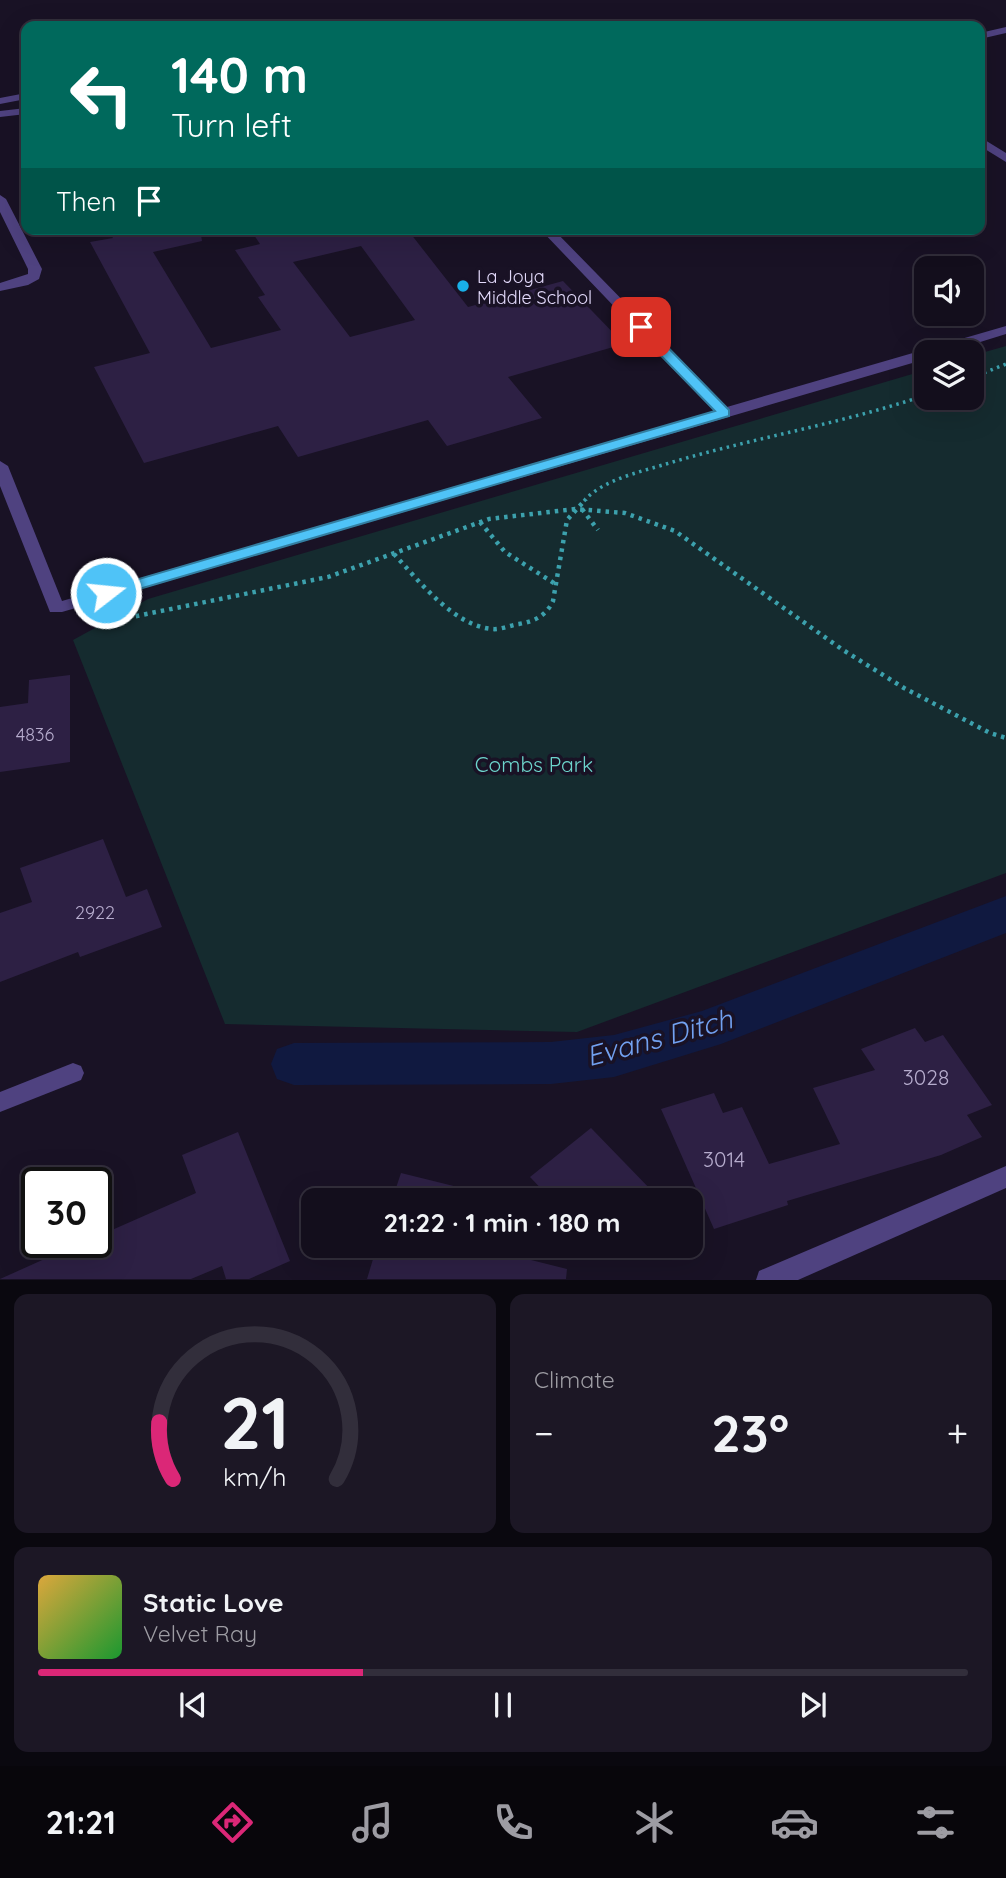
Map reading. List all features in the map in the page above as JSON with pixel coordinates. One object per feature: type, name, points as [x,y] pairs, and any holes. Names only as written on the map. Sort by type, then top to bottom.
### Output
[{"type":"street","points":[[985,35],[1006,30]]},
{"type":"street","points":[[0,101],[21,97]]},
{"type":"street","points":[[0,114],[21,112]]},
{"type":"street","points":[[985,144],[1006,158]]},
{"type":"street","points":[[0,199],[35,269],[34,276],[23,282],[0,287]]},
{"type":"street","points":[[12,223],[21,221]]},
{"type":"street","points":[[552,235],[724,413]]},
{"type":"street","points":[[972,340],[1006,330]]},
{"type":"street","points":[[0,466],[56,608],[914,358]]},
{"type":"street","points":[[0,1102],[73,1073]]},
{"type":"street","points":[[768,1279],[1006,1177]]},
{"type":"path","points":[[984,372],[1006,364]]},
{"type":"path","points":[[394,554],[441,604],[467,620],[492,629],[530,622],[547,613],[556,585],[567,520],[591,493],[645,471],[762,436],[914,399]]},
{"type":"path","points":[[106,593],[117,620],[328,577],[480,522],[575,509],[625,513],[674,531],[843,650],[904,688],[990,733],[1006,738]]},
{"type":"path","points":[[582,509],[598,530]]},
{"type":"path","points":[[480,522],[505,552],[556,585]]},
{"type":"green space","name":"Combs Park","points":[[1006,346],[1006,873],[577,1032],[225,1024],[73,640],[148,599],[914,374],[914,410],[984,410],[984,352]]},
{"type":"building","points":[[111,235],[201,235],[202,241],[153,252],[211,348],[281,330],[258,297],[265,295],[235,250],[260,244],[254,235],[412,235],[468,307],[563,281],[624,344],[508,377],[542,418],[447,446],[428,420],[298,457],[278,426],[144,463],[94,367],[150,353],[90,242],[113,238]],"holes":[[[361,246],[415,320],[350,337],[293,262]]]},
{"type":"building","points":[[70,675],[70,762],[0,772],[0,707],[28,703],[29,680]]},
{"type":"building","points":[[103,839],[126,897],[147,889],[162,927],[80,957],[78,952],[0,982],[0,913],[32,902],[20,868]]},
{"type":"building","points":[[915,1028],[925,1042],[943,1035],[992,1105],[967,1115],[982,1137],[941,1155],[787,1201],[788,1205],[714,1229],[703,1204],[703,1188],[696,1188],[661,1109],[714,1093],[723,1113],[742,1107],[769,1164],[840,1144],[813,1088],[875,1070],[861,1049]]},
{"type":"building","points":[[591,1128],[649,1188],[541,1188],[530,1177]]},
{"type":"building","points":[[238,1132],[290,1261],[249,1279],[226,1279],[222,1266],[191,1279],[0,1279],[47,1258],[112,1258],[112,1230],[196,1193],[182,1155]]},
{"type":"building","points":[[401,1173],[462,1188],[396,1188]]},
{"type":"building","points":[[373,1258],[523,1258],[567,1269],[566,1279],[367,1279]]},
{"type":"waterway","name":"Evans Ditch","points":[[294,1064],[551,1063],[614,1056],[705,1030],[1006,914]]},
{"type":"place","name":"La Joya Middle School","points":[[463,286]]},
{"type":"route","points":[[106,593],[724,413],[641,327]]}]
